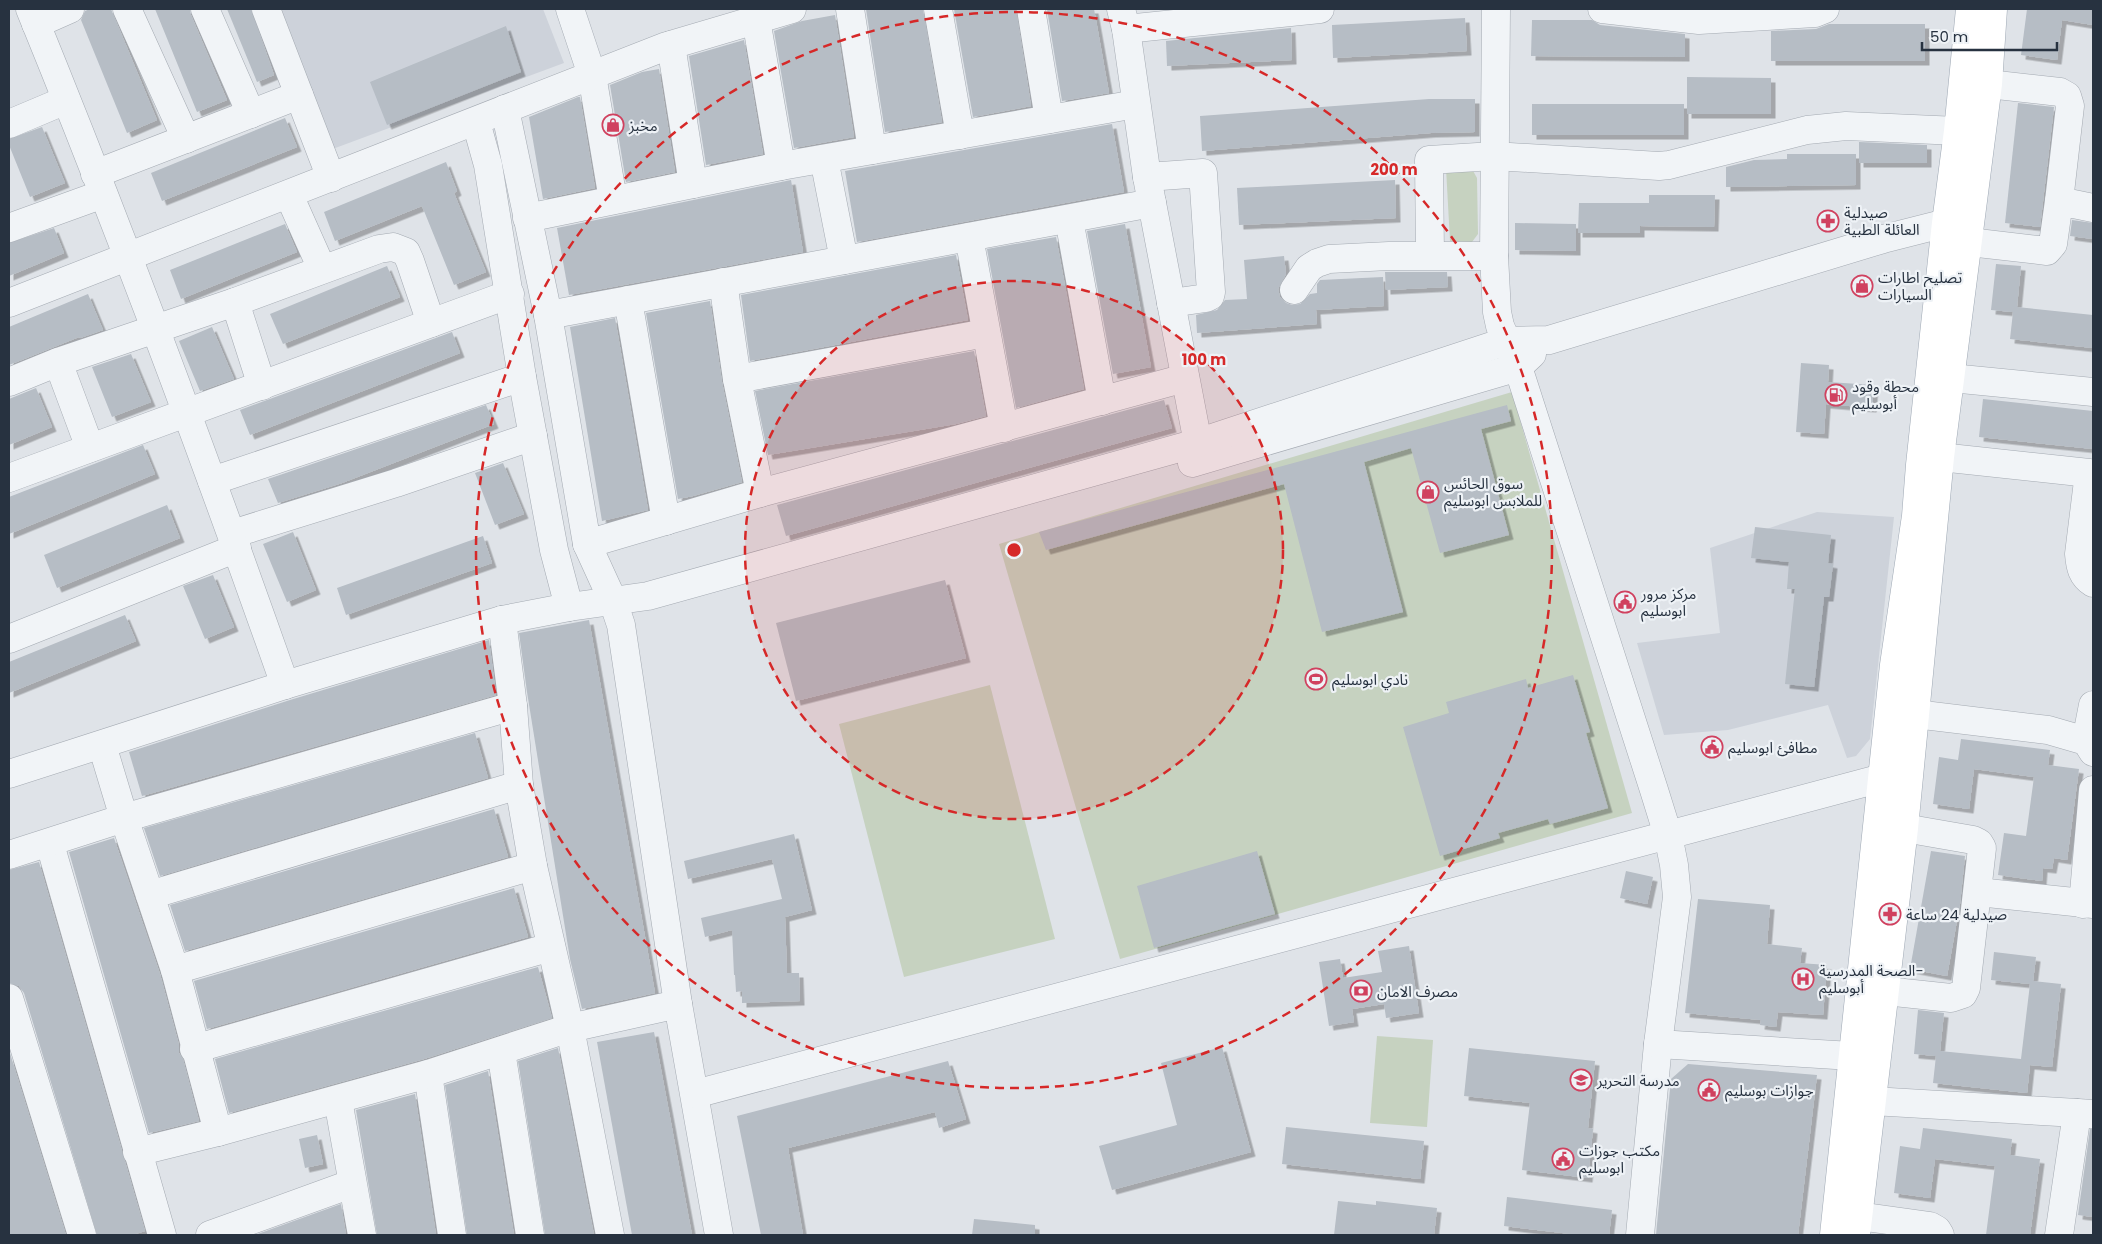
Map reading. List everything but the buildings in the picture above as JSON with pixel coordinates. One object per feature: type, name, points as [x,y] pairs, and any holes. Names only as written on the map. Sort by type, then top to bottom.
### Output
[{"type":"main road","points":[[1834,1235],[1857,1128],[1872,1101],[1904,828],[1915,714],[1906,666],[1920,466],[1970,9]]},
{"type":"main road","points":[[1857,1226],[1857,1128],[1852,1056],[1882,778],[1906,666],[1940,458],[1969,242],[1988,84],[1994,9]]},
{"type":"street","points":[[70,9],[33,16],[128,257],[212,481],[285,685]]},
{"type":"street","points":[[127,9],[186,139]]},
{"type":"street","points":[[205,9],[251,114]]},
{"type":"street","points":[[266,9],[331,178]]},
{"type":"street","points":[[570,9],[592,75],[613,200]]},
{"type":"street","points":[[9,303],[671,45],[792,9]]},
{"type":"street","points":[[850,9],[872,150]]},
{"type":"street","points":[[938,9],[960,135]]},
{"type":"street","points":[[1031,9],[1050,119]]},
{"type":"street","points":[[1199,452],[1147,176],[1124,19],[1320,9]]},
{"type":"street","points":[[1496,9],[1494,256],[1497,312],[1518,367],[1668,835],[1674,865],[1677,897],[1658,1044],[1640,1235]]},
{"type":"street","points":[[1602,9],[1699,20],[1815,13],[1825,9]]},
{"type":"street","points":[[756,19],[781,166]]},
{"type":"street","points":[[671,45],[692,184]]},
{"type":"street","points":[[1969,242],[2047,252],[2052,244],[2059,201],[2070,106],[2067,96],[2060,92],[1988,84]]},
{"type":"street","points":[[9,228],[186,139],[299,95]]},
{"type":"street","points":[[9,124],[66,100]]},
{"type":"street","points":[[527,218],[781,166],[1136,104]]},
{"type":"street","points":[[505,109],[548,314],[587,544],[617,613],[678,1004],[719,1235]]},
{"type":"street","points":[[476,122],[488,165],[522,377],[554,550],[569,607]]},
{"type":"street","points":[[1430,255],[1429,160],[1494,156],[1658,166],[1669,165],[1807,130],[1846,126],[1958,131]]},
{"type":"street","points":[[824,159],[844,260]]},
{"type":"street","points":[[1147,176],[1203,173],[1211,292],[1210,296],[1206,298],[1171,304]]},
{"type":"street","points":[[289,194],[322,269]]},
{"type":"street","points":[[2059,201],[2093,208]]},
{"type":"street","points":[[548,314],[1152,203]]},
{"type":"street","points":[[1069,218],[1102,401]]},
{"type":"street","points":[[1199,452],[1507,341],[1549,340],[1883,239],[1946,223]]},
{"type":"street","points":[[969,237],[1004,428]]},
{"type":"street","points":[[9,382],[58,362],[154,328],[235,302],[379,249],[393,247],[406,252],[431,323]]},
{"type":"street","points":[[1294,290],[1309,268],[1317,263],[1329,260],[1430,255],[1494,256]]},
{"type":"street","points":[[723,282],[737,379],[760,493]]},
{"type":"street","points":[[9,478],[510,294]]},
{"type":"street","points":[[628,300],[666,521]]},
{"type":"street","points":[[235,302],[262,386]]},
{"type":"street","points":[[737,379],[986,333]]},
{"type":"street","points":[[9,774],[285,685],[502,620],[569,607],[617,613],[656,593],[1518,367],[1549,340]]},
{"type":"street","points":[[58,362],[90,448]]},
{"type":"street","points":[[212,481],[522,377]]},
{"type":"street","points":[[587,544],[760,493],[1185,378]]},
{"type":"street","points":[[1951,378],[2093,392]]},
{"type":"street","points":[[9,639],[234,541],[533,436]]},
{"type":"street","points":[[1940,458],[2091,474],[2079,554],[2080,566],[2086,578],[2093,583]]},
{"type":"street","points":[[502,620],[513,706],[519,785],[533,866],[570,1028],[610,1235]]},
{"type":"street","points":[[1915,714],[2048,730],[2090,747],[2093,704]]},
{"type":"street","points":[[9,855],[50,844],[124,818],[513,706]]},
{"type":"street","points":[[102,745],[124,818],[175,970],[194,1049],[218,1132]]},
{"type":"street","points":[[695,1094],[1882,778]]},
{"type":"street","points":[[150,895],[519,785]]},
{"type":"street","points":[[1978,892],[2088,904],[2093,790]]},
{"type":"street","points":[[1885,991],[1951,998],[1963,994],[1966,988],[1978,892],[1982,848],[1979,843],[1973,840],[1904,828]]},
{"type":"street","points":[[50,844],[162,1235]]},
{"type":"street","points":[[175,970],[533,866]]},
{"type":"street","points":[[194,1049],[551,947]]},
{"type":"street","points":[[9,998],[82,1235]]},
{"type":"street","points":[[137,1152],[338,1100],[428,1074],[570,1028],[678,1004]]},
{"type":"street","points":[[1658,1044],[1852,1056]]},
{"type":"street","points":[[501,1051],[530,1235]]},
{"type":"street","points":[[428,1074],[452,1235]]},
{"type":"street","points":[[338,1100],[351,1184],[362,1235]]},
{"type":"street","points":[[1872,1101],[2085,1113],[2059,1235]]},
{"type":"street","points":[[210,1235],[351,1184]]},
{"type":"street","points":[[1857,1226],[1930,1226],[1937,1230],[1940,1235]]},
{"type":"shaded area","points":[[277,9],[543,9],[564,63],[330,150]]},
{"type":"shaded area","points":[[1817,512],[1894,517],[1870,739],[1856,756],[1847,758],[1828,705],[1728,730],[1664,735],[1637,643],[1720,633],[1710,548]]},
{"type":"green space","points":[[1446,168],[1472,169],[1477,178],[1478,234],[1472,242],[1450,241]]},
{"type":"green space","name":"نادي ابوسليم","points":[[1512,392],[1632,813],[1120,959],[999,544]]},
{"type":"green space","points":[[990,685],[1055,939],[904,977],[839,724]]},
{"type":"green space","points":[[1377,1036],[1433,1040],[1427,1127],[1370,1123]]},
{"type":"place","name":"مخبز","points":[[613,125]]},
{"type":"place","name":"صيدلية العائلة الطبية","points":[[1828,221]]},
{"type":"place","name":"تصليح اطارات السيارات","points":[[1862,286]]},
{"type":"place","name":"محطة وقود أبوسليم","points":[[1836,395]]},
{"type":"place","name":"سوق الحائس للملابس ابوسليم","points":[[1428,492]]},
{"type":"place","name":"مركز مرور ابوسليم","points":[[1625,602]]},
{"type":"place","name":"نادي ابوسليم","points":[[1316,679]]},
{"type":"place","name":"مطافئ ابوسليم","points":[[1712,747]]},
{"type":"place","name":"صيدلية 24 ساعة","points":[[1890,914]]},
{"type":"place","name":"الصحة المدرسية- أبوسليم","points":[[1803,979]]},
{"type":"place","name":"مصرف الامان","points":[[1361,991]]},
{"type":"place","name":"مدرسة التحرير","points":[[1581,1080]]},
{"type":"place","name":"جوازات بوسليم","points":[[1709,1090]]},
{"type":"place","name":"مكتب جوزات ابوسليم","points":[[1563,1159]]}]
